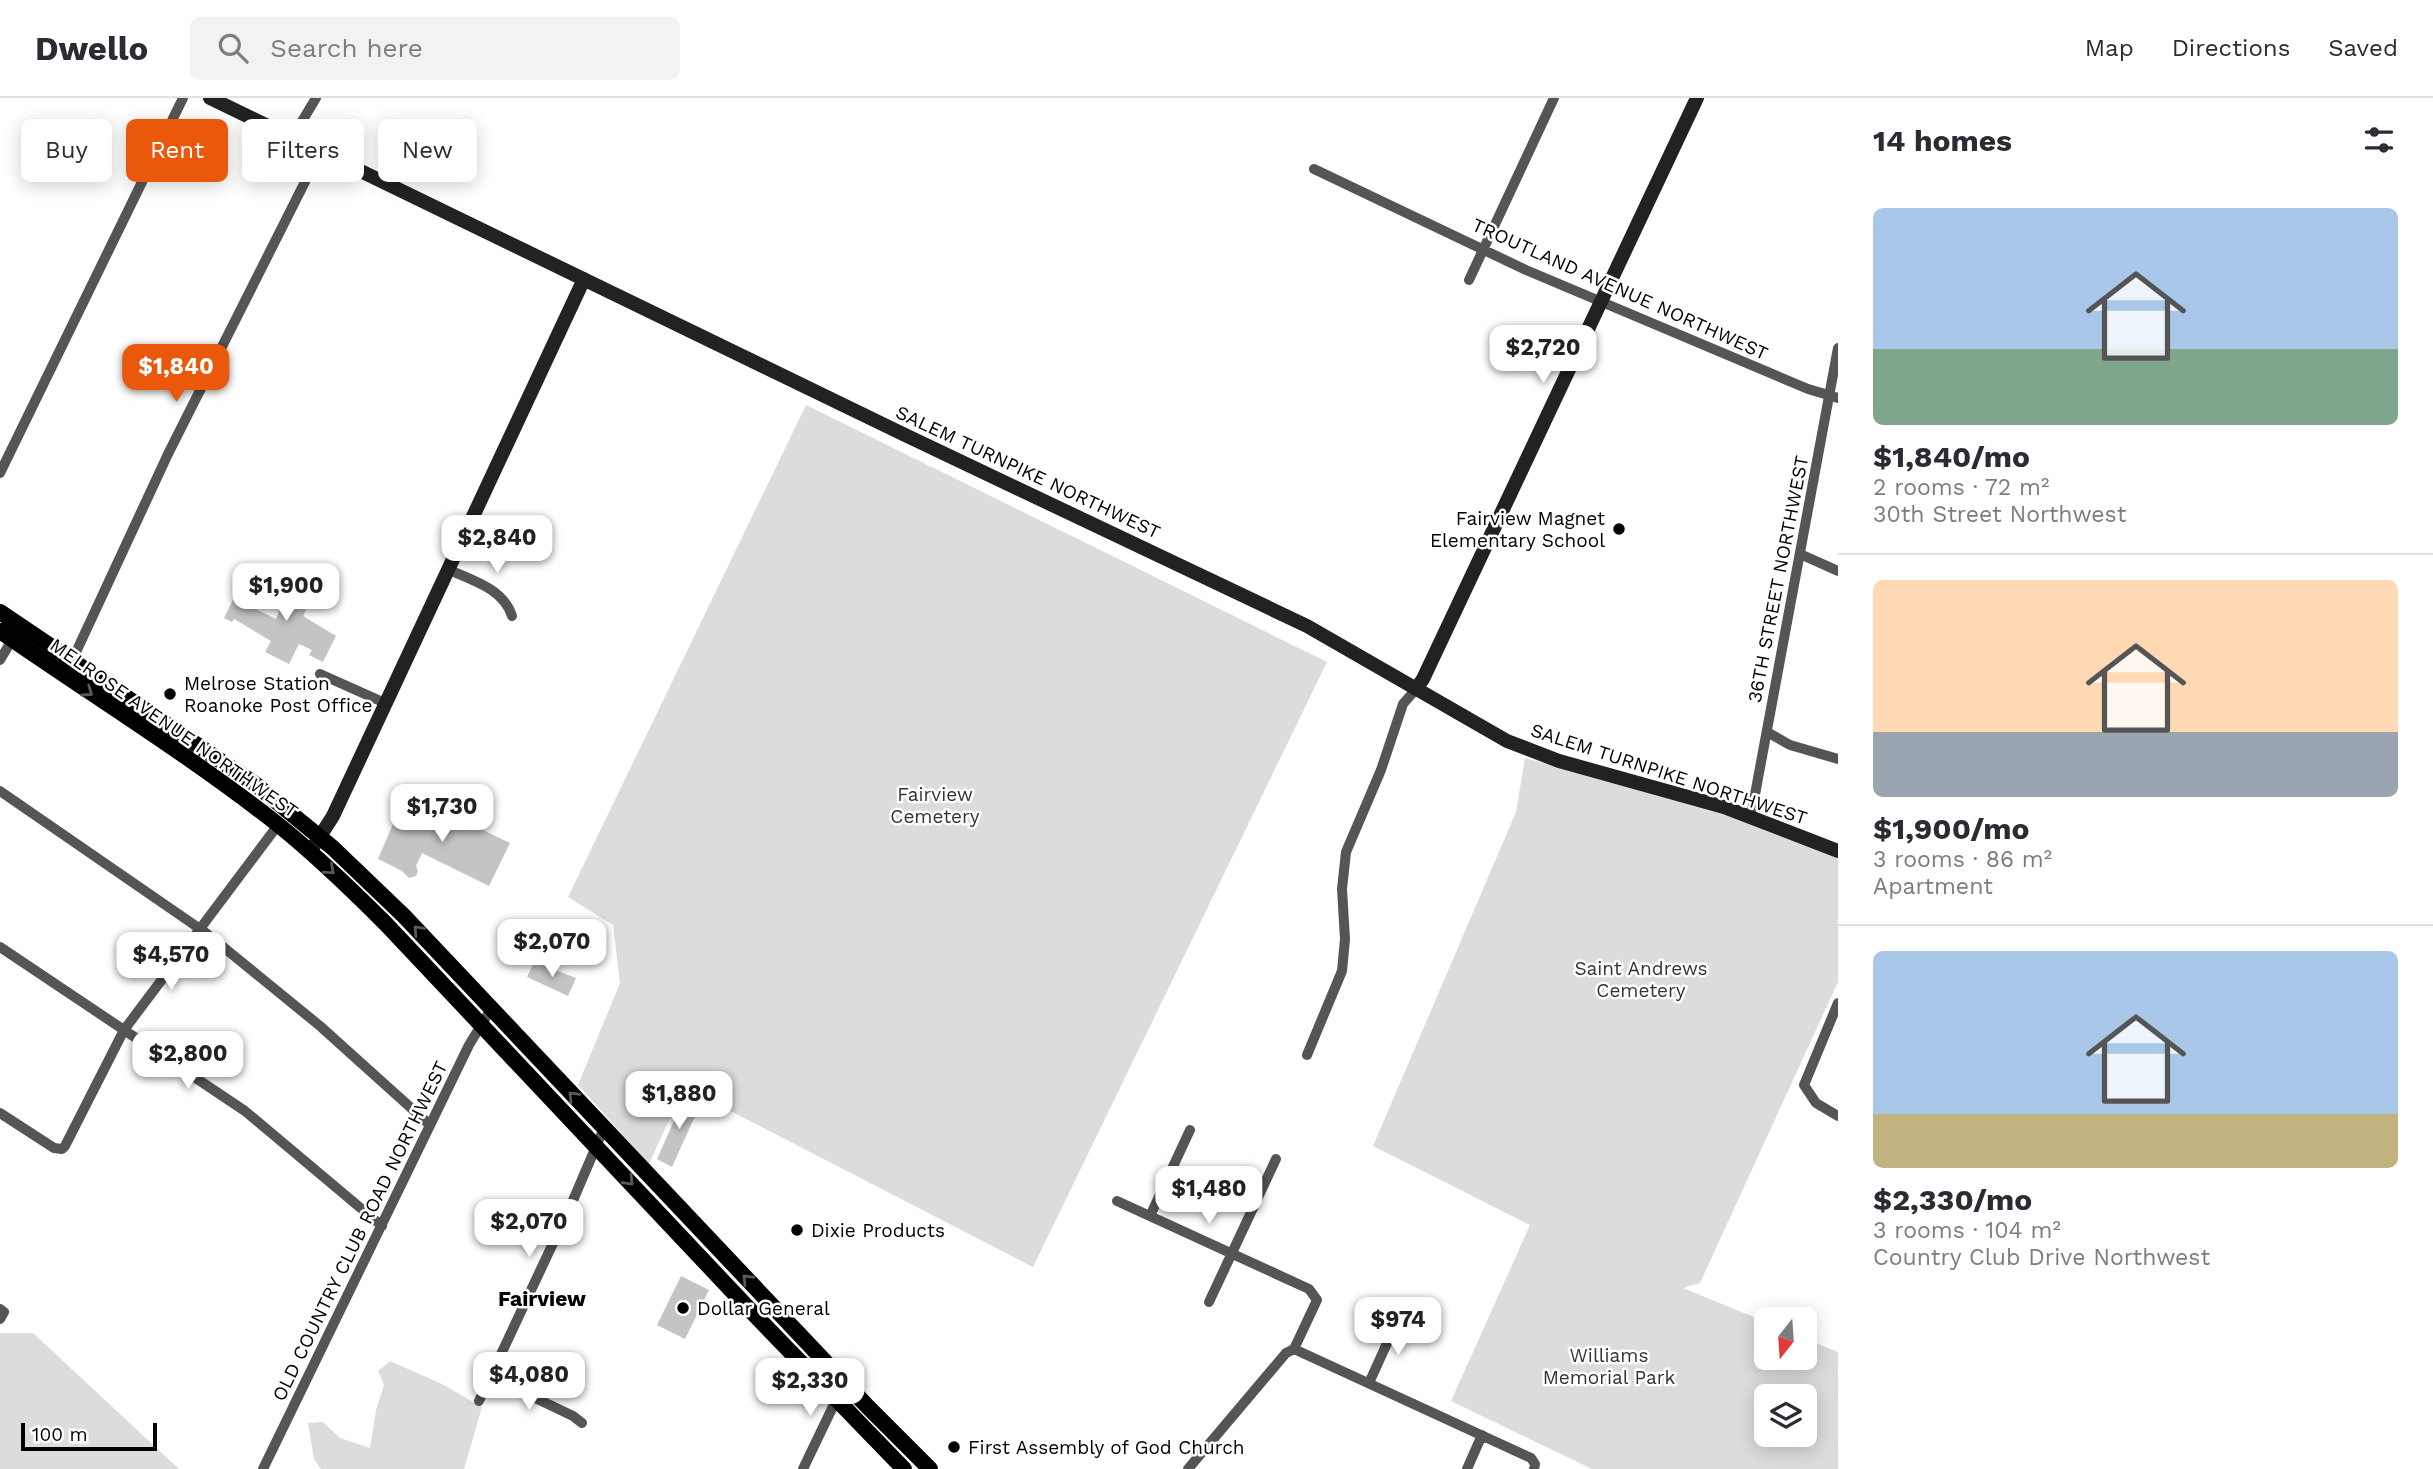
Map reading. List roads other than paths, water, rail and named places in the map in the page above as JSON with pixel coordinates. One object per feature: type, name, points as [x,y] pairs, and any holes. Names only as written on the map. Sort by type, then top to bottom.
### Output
[{"type":"main road","name":"MELROSE AVENUE NORTHWEST","points":[[0,612],[11,632],[60,673],[225,785],[278,825],[377,914],[904,1469]]},
{"type":"main road","name":"MELROSE AVENUE NORTHWEST","points":[[11,632],[71,659],[244,776],[320,837],[404,916],[847,1385],[930,1469]]},
{"type":"street","points":[[0,473],[183,98]]},
{"type":"street","name":"SALEM TURNPIKE NORTHWEST","points":[[210,98],[253,119]]},
{"type":"street","points":[[303,119],[316,98]]},
{"type":"street","points":[[1469,280],[1554,98]]},
{"type":"street","points":[[1307,1055],[1342,971],[1345,939],[1342,889],[1346,852],[1381,770],[1404,704],[1423,679],[1697,98]]},
{"type":"street","name":"TROUTLAND AVENUE NORTHWEST","points":[[1314,169],[1601,303],[1834,397]]},
{"type":"street","name":"SALEM TURNPIKE NORTHWEST","points":[[364,173],[1307,626],[1472,723],[1527,750],[1751,816],[1838,851]]},
{"type":"street","points":[[60,673],[71,659],[174,443],[305,182]]},
{"type":"street","points":[[310,852],[333,816],[584,279]]},
{"type":"street","name":"36TH STREET NORTHWEST","points":[[1751,816],[1800,554],[1834,397],[1838,348]]},
{"type":"street","points":[[1800,554],[1838,571]]},
{"type":"street","points":[[447,569],[493,590],[504,599],[512,616]]},
{"type":"street","points":[[0,660],[11,632]]},
{"type":"street","points":[[320,674],[385,704]]},
{"type":"street","points":[[1767,732],[1790,746],[1838,759]]},
{"type":"street","points":[[0,790],[201,929],[320,1026],[430,1125]]},
{"type":"street","points":[[0,1113],[54,1149],[62,1149],[124,1030],[278,825]]},
{"type":"street","points":[[0,947],[245,1111],[382,1226]]},
{"type":"street","points":[[1838,1003],[1804,1080],[1805,1091],[1816,1103],[1838,1116]]},
{"type":"street","name":"OLD COUNTRY CLUB ROAD NORTHWEST","points":[[263,1469],[430,1125],[491,1009]]},
{"type":"street","points":[[479,1401],[604,1128]]},
{"type":"street","points":[[1150,1216],[1190,1130]]},
{"type":"street","points":[[1209,1302],[1276,1159]]},
{"type":"street","points":[[1117,1201],[1312,1290],[1317,1300],[1294,1349],[1286,1353],[1188,1469]]},
{"type":"street","points":[[1369,1383],[1398,1319]]},
{"type":"street","points":[[1294,1349],[1531,1458],[1535,1464],[1534,1469]]},
{"type":"street","points":[[491,1377],[582,1423]]},
{"type":"street","points":[[803,1469],[836,1400],[847,1385]]},
{"type":"street","points":[[1467,1469],[1482,1435]]},
{"type":"place","name":"Fairview Magnet Elementary School","points":[[1619,529]]},
{"type":"place","name":"Melrose Station Roanoke Post Office","points":[[170,694]]},
{"type":"place","name":"Dixie Products","points":[[797,1230]]},
{"type":"place","name":"Dollar General","points":[[683,1308]]},
{"type":"place","name":"First Assembly of God Church","points":[[954,1447]]},
{"type":"district","name":"Fairview","points":[[542,1298]]},
{"type":"park label","name":"Fairview Cemetery","points":[[935,805]]},
{"type":"park label","name":"Saint Andrews Cemetery","points":[[1641,979]]},
{"type":"park label","name":"Williams Memorial Park","points":[[1609,1366]]}]
